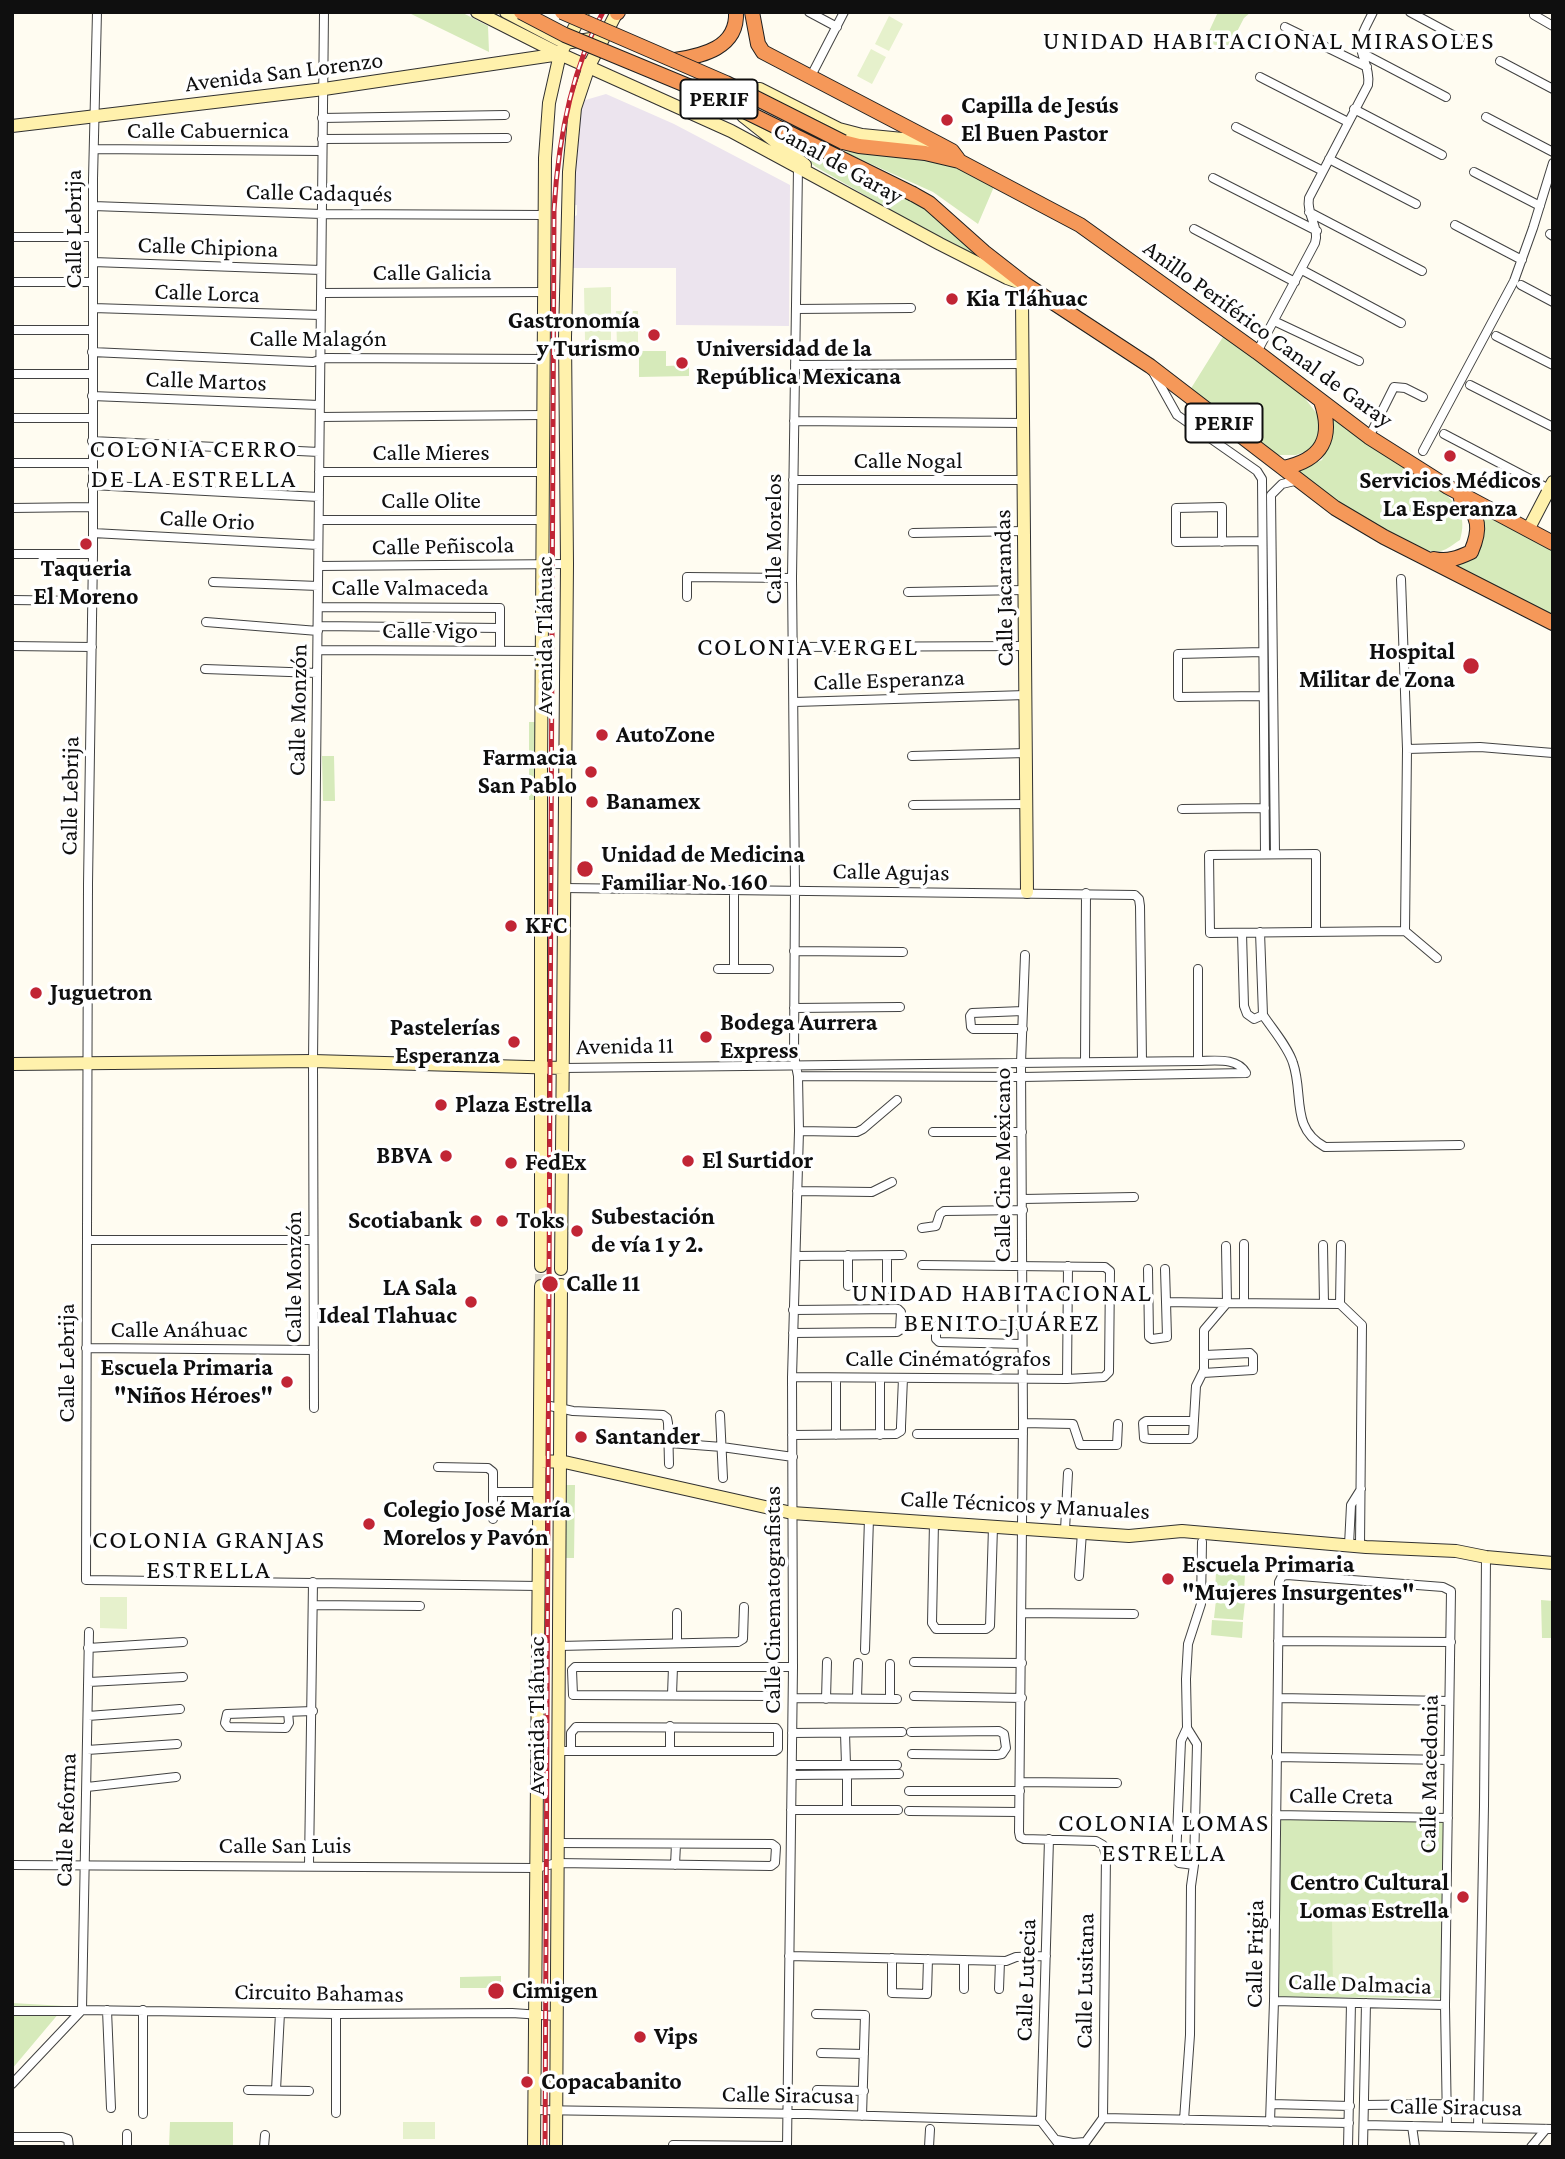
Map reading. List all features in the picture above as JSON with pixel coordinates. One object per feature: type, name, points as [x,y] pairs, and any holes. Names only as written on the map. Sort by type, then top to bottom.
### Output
[{"type":"highway","name":"Canal de Garay","points":[[562,12],[675,60],[843,142],[925,153],[959,161]]},
{"type":"highway","points":[[675,60],[705,55],[716,49],[729,36],[736,12]]},
{"type":"highway","points":[[752,12],[758,44],[764,52],[952,151],[959,161]]},
{"type":"highway","name":"Canal de Garay","points":[[516,13],[722,100],[913,194],[929,203],[984,252],[1026,284]]},
{"type":"highway","name":"Anillo Periférico Canal de Garay","points":[[959,161],[1080,225],[1257,352],[1369,437],[1448,487],[1553,543]]},
{"type":"highway","name":"PERIF","points":[[1026,284],[1150,366],[1335,508],[1419,555],[1553,623]]},
{"type":"highway","points":[[1283,468],[1300,465],[1317,454],[1326,436],[1326,417],[1320,399]]},
{"type":"highway","points":[[1419,555],[1443,561],[1457,559],[1471,552],[1478,536],[1478,524],[1470,507],[1448,487]]},
{"type":"main road","name":"Canal de Garay","points":[[477,12],[563,49],[589,66],[708,119],[836,190],[1007,278],[1026,284]]},
{"type":"main road","name":"Avenida Tláhuac","points":[[541,1266],[545,135],[563,49],[583,12]]},
{"type":"main road","name":"Avenida Tláhuac","points":[[561,1269],[567,564],[565,337],[569,172],[576,108],[589,66],[617,12]]},
{"type":"main road","points":[[516,13],[563,49]]},
{"type":"main road","name":"Avenida San Lorenzo","points":[[12,126],[324,89],[563,49],[604,37]]},
{"type":"main road","points":[[836,190],[743,116],[740,106],[742,98],[749,91],[760,89],[830,125],[850,132],[937,143]]},
{"type":"main road","name":"Calle Jacarandas","points":[[1026,284],[1022,299],[1022,364],[1027,892]]},
{"type":"main road","points":[[1528,530],[1552,484]]},
{"type":"main road","name":"Avenida 11","points":[[12,1064],[313,1061],[563,1068]]},
{"type":"main road","name":"Avenida Tláhuac","points":[[556,2147],[557,1843],[564,1751],[559,1646],[561,1285]]},
{"type":"main road","name":"Avenida Tláhuac","points":[[534,2147],[541,1286]]},
{"type":"main road","name":"Calle Técnicos y Manuales","points":[[541,1462],[560,1461],[792,1513],[1135,1536],[1182,1531],[1354,1546],[1456,1551],[1486,1557],[1553,1563]]},
{"type":"street","name":"Calle Lebrija","points":[[97,12],[92,330],[93,601],[87,1063],[86,1580],[313,1582]]},
{"type":"street","name":"Calle Monzón","points":[[314,1408],[313,1061],[324,12]]},
{"type":"street","points":[[809,12],[837,27]]},
{"type":"street","points":[[811,76],[844,12]]},
{"type":"street","points":[[1257,352],[1315,243],[1317,232],[1309,212],[1309,198],[1368,85],[1370,75],[1360,44],[1373,12]]},
{"type":"street","points":[[1409,12],[1460,39]]},
{"type":"street","points":[[1534,15],[1553,26]]},
{"type":"street","points":[[1285,27],[1367,67]]},
{"type":"street","points":[[1364,54],[1446,96]]},
{"type":"street","points":[[1500,61],[1553,89]]},
{"type":"street","points":[[1260,77],[1348,122]]},
{"type":"street","points":[[1354,109],[1442,155]]},
{"type":"street","points":[[322,118],[505,115]]},
{"type":"street","points":[[1486,117],[1553,152]]},
{"type":"street","points":[[1236,127],[1323,170]]},
{"type":"street","points":[[322,139],[507,138]]},
{"type":"street","name":"Calle Cabuernica","points":[[94,149],[322,151]]},
{"type":"street","points":[[1329,159],[1416,205]]},
{"type":"street","points":[[1423,451],[1514,281],[1553,163]]},
{"type":"street","name":"Calle Morelos","points":[[798,168],[792,578],[795,702],[793,1056],[798,1076]]},
{"type":"street","points":[[1474,172],[1539,206]]},
{"type":"street","points":[[1213,178],[1317,232]]},
{"type":"street","name":"Calle Cadaqués","points":[[93,206],[322,214],[544,215]]},
{"type":"street","points":[[1309,212],[1422,271]]},
{"type":"street","points":[[1455,225],[1522,260]]},
{"type":"street","points":[[1194,229],[1295,282]]},
{"type":"street","points":[[12,237],[93,237]]},
{"type":"street","name":"Calle Chipiona","points":[[93,262],[321,270]]},
{"type":"street","points":[[1302,270],[1401,323]]},
{"type":"street","points":[[12,282],[93,282]]},
{"type":"street","points":[[1521,285],[1553,302]]},
{"type":"street","name":"Calle Galicia","points":[[321,293],[544,292]]},
{"type":"street","points":[[796,309],[911,308]]},
{"type":"street","name":"Calle Lorca","points":[[93,309],[320,315]]},
{"type":"street","points":[[1274,321],[1359,360]]},
{"type":"street","points":[[12,330],[92,330]]},
{"type":"street","points":[[1496,336],[1553,365]]},
{"type":"street","name":"Calle Malagón","points":[[92,352],[320,361],[544,359]]},
{"type":"street","points":[[795,365],[1022,364]]},
{"type":"street","points":[[1150,366],[1177,415],[1257,471],[1262,479],[1265,855]]},
{"type":"street","points":[[12,374],[92,374]]},
{"type":"street","points":[[1470,385],[1553,427]]},
{"type":"street","points":[[1369,437],[1394,387],[1405,388],[1423,397]]},
{"type":"street","name":"Calle Martos","points":[[92,396],[319,405]]},
{"type":"street","points":[[320,417],[543,415]]},
{"type":"street","points":[[12,418],[92,418]]},
{"type":"street","points":[[794,421],[1023,423]]},
{"type":"street","points":[[1444,433],[1552,484]]},
{"type":"street","points":[[92,441],[319,452]]},
{"type":"street","points":[[12,463],[92,463]]},
{"type":"street","name":"Calle Mieres","points":[[319,472],[543,472]]},
{"type":"street","name":"Calle Nogal","points":[[793,480],[1024,480]]},
{"type":"street","points":[[1275,854],[1271,495],[1282,484],[1299,480]]},
{"type":"street","points":[[92,485],[319,497]]},
{"type":"street","points":[[12,508],[93,507]]},
{"type":"street","points":[[1222,542],[1222,508],[1176,508],[1176,542],[1222,542],[1262,541]]},
{"type":"street","name":"Calle Olite","points":[[319,520],[543,520]]},
{"type":"street","points":[[913,533],[1024,531]]},
{"type":"street","name":"Calle Orio","points":[[93,533],[318,545]]},
{"type":"street","points":[[12,554],[93,554]]},
{"type":"street","name":"Calle Peñiscola","points":[[319,566],[567,564]]},
{"type":"street","points":[[687,597],[687,577],[792,578]]},
{"type":"street","points":[[1401,579],[1406,749],[1405,931]]},
{"type":"street","points":[[213,582],[318,586]]},
{"type":"street","points":[[908,592],[1025,590]]},
{"type":"street","points":[[12,600],[93,601]]},
{"type":"street","name":"Calle Valmaceda","points":[[318,607],[500,608],[500,651]]},
{"type":"street","points":[[206,622],[318,629],[500,628]]},
{"type":"street","points":[[12,646],[92,647]]},
{"type":"street","points":[[794,647],[1025,646]]},
{"type":"street","name":"Calle Vigo","points":[[318,650],[542,651]]},
{"type":"street","points":[[1263,652],[1178,653],[1178,697],[1263,696]]},
{"type":"street","points":[[205,669],[317,673]]},
{"type":"street","name":"Calle Esperanza","points":[[795,702],[1026,695]]},
{"type":"street","points":[[1406,749],[1480,747],[1553,752]]},
{"type":"street","points":[[912,756],[1027,753]]},
{"type":"street","points":[[913,805],[1027,804]]},
{"type":"street","points":[[1182,808],[1265,808]]},
{"type":"street","points":[[1316,932],[1315,854],[1209,855],[1210,933],[1260,932],[1316,932],[1405,931],[1437,958]]},
{"type":"street","name":"Calle Agujas","points":[[563,888],[1135,895],[1140,906],[1142,1061]]},
{"type":"street","points":[[734,890],[734,969]]},
{"type":"street","points":[[1085,1062],[1086,893]]},
{"type":"street","points":[[1260,932],[1264,1015],[1293,1062],[1304,1129],[1312,1140],[1325,1147],[1460,1145]]},
{"type":"street","points":[[1242,933],[1244,1006],[1247,1014],[1254,1019],[1264,1015]]},
{"type":"street","points":[[794,951],[903,952]]},
{"type":"street","name":"Calle Cine Mexicano","points":[[1024,955],[1021,1063],[1023,1530],[1019,1812],[1020,1837],[1049,1839]]},
{"type":"street","points":[[718,970],[769,968]]},
{"type":"street","points":[[1198,969],[1198,1060]]},
{"type":"street","points":[[794,1008],[900,1007]]},
{"type":"street","points":[[1023,1011],[972,1013],[970,1016],[973,1029],[1023,1029]]},
{"type":"street","name":"Avenida 11","points":[[563,1068],[1198,1060],[1238,1063],[1247,1073],[1022,1077]]},
{"type":"street","points":[[932,1062],[933,1076]]},
{"type":"street","points":[[798,1076],[1022,1077]]},
{"type":"street","name":"Calle Cinematografistas","points":[[788,2119],[793,1699],[792,1377],[798,1076]]},
{"type":"street","points":[[799,1131],[857,1132],[897,1100]]},
{"type":"street","points":[[933,1132],[1022,1132]]},
{"type":"street","points":[[797,1191],[873,1192],[892,1182]]},
{"type":"street","points":[[1023,1199],[1133,1197]]},
{"type":"street","points":[[922,1228],[936,1226],[940,1214],[944,1211],[1023,1210]]},
{"type":"street","points":[[87,1240],[312,1240]]},
{"type":"street","points":[[1244,1244],[1244,1303]]},
{"type":"street","points":[[1323,1245],[1324,1304]]},
{"type":"street","points":[[1340,1304],[1341,1245]]},
{"type":"street","points":[[1194,1422],[1146,1421],[1143,1423],[1142,1434],[1144,1438],[1150,1439],[1193,1436],[1194,1422],[1196,1385],[1203,1373],[1205,1355],[1204,1330],[1227,1303],[1226,1246]]},
{"type":"street","points":[[848,1255],[848,1286]]},
{"type":"street","points":[[796,1256],[902,1255]]},
{"type":"street","points":[[887,1256],[887,1289]]},
{"type":"street","points":[[922,1265],[1068,1266],[1067,1378]]},
{"type":"street","name":"Calle Cinématógrafos","points":[[792,1377],[1104,1377],[1109,1372],[1110,1271],[1105,1267],[1068,1266]]},
{"type":"street","points":[[1148,1269],[1149,1337],[1152,1339],[1167,1337],[1165,1269]]},
{"type":"street","points":[[1167,1302],[1340,1304],[1362,1325],[1361,1489],[1354,1546]]},
{"type":"street","points":[[793,1310],[898,1309],[901,1312],[900,1331],[897,1332],[793,1333]]},
{"type":"street","points":[[1022,1325],[940,1324],[936,1325],[936,1339],[939,1342],[1022,1344]]},
{"type":"street","name":"Calle Anáhuac","points":[[86,1348],[314,1350]]},
{"type":"street","points":[[1203,1373],[1253,1370],[1250,1353],[1205,1355]]},
{"type":"street","points":[[836,1378],[836,1436]]},
{"type":"street","points":[[880,1378],[880,1435]]},
{"type":"street","points":[[792,1435],[896,1434],[901,1431],[902,1378]]},
{"type":"street","points":[[541,1404],[573,1411],[663,1415],[668,1423],[669,1464]]},
{"type":"street","points":[[720,1415],[723,1478]]},
{"type":"street","points":[[1023,1423],[1073,1424],[1080,1445],[1117,1445],[1118,1424]]},
{"type":"street","points":[[916,1434],[1023,1434]]},
{"type":"street","points":[[668,1443],[793,1457]]},
{"type":"street","points":[[438,1467],[488,1468],[493,1472],[493,1520]]},
{"type":"street","points":[[1065,1530],[1068,1473]]},
{"type":"street","points":[[494,1492],[541,1492]]},
{"type":"street","points":[[865,1650],[869,1518]]},
{"type":"street","points":[[933,1522],[932,1623],[936,1629],[986,1629],[990,1626],[993,1527]]},
{"type":"street","points":[[1079,1576],[1082,1532]]},
{"type":"street","points":[[1195,1864],[1179,1863],[1176,1859],[1181,1741],[1187,1728],[1188,1644],[1200,1611],[1202,1542]]},
{"type":"street","points":[[1478,2127],[1486,1557]]},
{"type":"street","name":"Calle Frigia","points":[[1270,2122],[1279,1582],[1282,1576],[1366,1580],[1443,1587],[1451,1591]]},
{"type":"street","points":[[309,1865],[313,1582],[539,1586]]},
{"type":"street","name":"Calle Macedonia","points":[[1447,2126],[1445,2005],[1451,1591]]},
{"type":"street","points":[[313,1605],[420,1606]]},
{"type":"street","points":[[559,1646],[738,1642],[743,1639],[744,1607]]},
{"type":"street","points":[[677,1613],[677,1643]]},
{"type":"street","points":[[1022,1613],[1134,1614]]},
{"type":"street","name":"Calle Reforma","points":[[80,2010],[89,1632]]},
{"type":"street","points":[[1279,1640],[1451,1642]]},
{"type":"street","points":[[88,1648],[183,1642]]},
{"type":"street","points":[[826,1699],[827,1662]]},
{"type":"street","points":[[914,1662],[1022,1663]]},
{"type":"street","points":[[857,1699],[858,1663]]},
{"type":"street","points":[[793,1699],[894,1699],[890,1664]]},
{"type":"street","points":[[776,1667],[775,1693],[772,1696],[574,1696],[572,1670],[575,1667],[776,1667],[793,1667]]},
{"type":"street","points":[[672,1695],[673,1667]]},
{"type":"street","points":[[89,1682],[183,1677]]},
{"type":"street","points":[[914,1696],[1021,1698]]},
{"type":"street","points":[[1278,1698],[1449,1701]]},
{"type":"street","points":[[88,1716],[180,1709]]},
{"type":"street","points":[[288,1712],[289,1723],[286,1728],[226,1726],[227,1714],[313,1711]]},
{"type":"street","points":[[670,1726],[670,1751]]},
{"type":"street","points":[[576,1727],[776,1728],[778,1731],[778,1749],[775,1751],[564,1751],[576,1727]]},
{"type":"street","points":[[1184,2120],[1190,2035],[1197,1744],[1187,1728]]},
{"type":"street","points":[[792,1733],[999,1731],[1004,1734],[1006,1744],[1002,1754],[997,1755],[912,1754]]},
{"type":"street","points":[[845,1732],[846,1810]]},
{"type":"street","points":[[87,1750],[177,1744]]},
{"type":"street","points":[[1006,1744],[1021,1745]]},
{"type":"street","points":[[1276,1757],[1448,1760]]},
{"type":"street","points":[[792,1765],[846,1770],[898,1770]]},
{"type":"street","points":[[792,1775],[846,1770]]},
{"type":"street","points":[[87,1787],[176,1777]]},
{"type":"street","points":[[909,1791],[1117,1783]]},
{"type":"street","points":[[791,1810],[898,1810]]},
{"type":"street","points":[[909,1811],[1019,1812]]},
{"type":"street","name":"Calle Creta","points":[[1276,1815],[1447,1818]]},
{"type":"street","name":"Calle Lusitana","points":[[1049,1839],[1096,1841],[1103,1846],[1106,1868],[1103,2118]]},
{"type":"street","name":"Calle Lutecia","points":[[1041,2121],[1049,1839]]},
{"type":"street","points":[[557,1843],[676,1844],[675,1865]]},
{"type":"street","name":"Calle San Luis","points":[[12,1865],[536,1867],[557,1863],[771,1866],[775,1863],[776,1847],[772,1844],[676,1844]]},
{"type":"street","points":[[789,1956],[1000,1961],[1016,1957],[1046,1956]]},
{"type":"street","points":[[892,1958],[892,1993],[927,1994],[928,1959]]},
{"type":"street","points":[[964,1960],[964,1989]]},
{"type":"street","points":[[999,1989],[1000,1961]]},
{"type":"street","name":"Calle Dalmacia","points":[[1274,2001],[1445,2005]]},
{"type":"street","points":[[1349,2147],[1351,2003]]},
{"type":"street","points":[[1363,2147],[1366,2105],[1366,2003]]},
{"type":"street","points":[[12,2084],[80,2010]]},
{"type":"street","points":[[107,2010],[111,2108]]},
{"type":"street","points":[[143,2010],[143,2114]]},
{"type":"street","name":"Circuito Bahamas","points":[[12,2011],[556,2015]]},
{"type":"street","points":[[276,2090],[280,2013]]},
{"type":"street","points":[[336,2014],[336,2113]]},
{"type":"street","points":[[816,2014],[865,2015],[862,2116]]},
{"type":"street","points":[[821,2053],[864,2054]]},
{"type":"street","points":[[248,2090],[309,2091]]},
{"type":"street","points":[[817,2090],[864,2091]]},
{"type":"street","points":[[1271,2104],[1350,2106]]},
{"type":"street","points":[[1366,2105],[1445,2104]]},
{"type":"street","name":"Calle Siracusa","points":[[534,2110],[788,2119],[862,2116],[1041,2121]]},
{"type":"street","points":[[1041,2121],[1059,2143],[1084,2144],[1103,2118],[1349,2123]]},
{"type":"street","points":[[673,2145],[788,2147],[788,2119]]},
{"type":"street","name":"Calle Siracusa","points":[[1364,2125],[1413,2129],[1423,2126],[1447,2126],[1549,2129]]},
{"type":"street","points":[[929,2147],[930,2129]]},
{"type":"street","points":[[1413,2129],[1415,2147]]},
{"type":"street","points":[[1531,2147],[1549,2129]]},
{"type":"street","points":[[127,2134],[127,2147]]},
{"type":"street","points":[[264,2147],[265,2135]]},
{"type":"street","points":[[12,2137],[62,2137],[68,2139],[69,2147]]},
{"type":"shaded area","points":[[606,94],[674,124],[790,185],[789,326],[676,325],[676,268],[572,268],[572,218],[577,215],[577,205],[572,205],[582,101]]},
{"type":"green space","points":[[407,12],[461,12],[488,26],[489,52]]},
{"type":"green space","points":[[1218,12],[1251,12],[1244,18],[1227,51],[1205,40]]},
{"type":"green space","points":[[889,16],[903,24],[889,51],[875,44]]},
{"type":"green space","points":[[871,49],[886,57],[872,84],[857,76]]},
{"type":"green space","points":[[756,121],[912,199],[954,232],[978,256],[960,250],[816,167]]},
{"type":"green space","points":[[842,151],[958,165],[996,182],[978,224],[933,192]]},
{"type":"green space","points":[[611,287],[611,340],[585,340],[584,288]]},
{"type":"green space","points":[[616,311],[638,311],[638,347],[617,347]]},
{"type":"green space","points":[[1226,332],[1287,375],[1317,414],[1320,435],[1315,448],[1296,455],[1277,455],[1190,390]]},
{"type":"green space","points":[[639,351],[666,351],[666,366],[689,365],[689,376],[639,377]]},
{"type":"green space","points":[[1330,414],[1436,485],[1458,509],[1462,528],[1460,540],[1441,551],[1409,544],[1366,520],[1293,469],[1299,470],[1322,460],[1330,438]]},
{"type":"green space","points":[[1476,509],[1553,548],[1553,616],[1453,565],[1473,553]]},
{"type":"green space","points":[[529,722],[538,722],[538,800],[529,800]]},
{"type":"green space","points":[[322,756],[334,756],[335,801],[323,801]]},
{"type":"green space","points":[[563,1485],[575,1485],[574,1558],[563,1558]]},
{"type":"green space","points":[[1216,1572],[1245,1574],[1244,1592],[1215,1591]]},
{"type":"green space","points":[[100,1597],[127,1597],[127,1629],[100,1628]]},
{"type":"green space","points":[[1216,1600],[1245,1602],[1243,1620],[1214,1618]]},
{"type":"green space","points":[[1541,1600],[1553,1601],[1553,1638],[1542,1638]]},
{"type":"green space","points":[[1212,1620],[1243,1622],[1242,1638],[1211,1635]]},
{"type":"green space","points":[[1278,1816],[1444,1821],[1444,1998],[1277,1997]]},
{"type":"green space","points":[[1445,1917],[1446,1990],[1333,1991],[1332,1919]]},
{"type":"green space","points":[[501,1976],[501,1988],[460,1988],[460,1977]]},
{"type":"green space","points":[[12,2003],[65,2006],[12,2069]]},
{"type":"green space","points":[[170,2122],[233,2122],[233,2147],[169,2147]]},
{"type":"green space","points":[[403,2122],[435,2122],[435,2139],[403,2139]]},
{"type":"tunnel","points":[[541,1266],[541,1286]]},
{"type":"railway","points":[[545,2147],[554,210],[563,133],[574,83],[603,12]]},
{"type":"place","name":"Capilla de Jesús El Buen Pastor","points":[[947,120]]},
{"type":"place","name":"Kia Tláhuac","points":[[952,299]]},
{"type":"place","name":"Gastronomía y Turismo","points":[[654,335]]},
{"type":"place","name":"Universidad de la República Mexicana","points":[[682,363]]},
{"type":"place","name":"Servicios Médicos La Esperanza","points":[[1450,456]]},
{"type":"place","name":"Taqueria El Moreno","points":[[86,544]]},
{"type":"place","name":"Hospital Militar de Zona","points":[[1471,666]]},
{"type":"place","name":"AutoZone","points":[[602,735]]},
{"type":"place","name":"Farmacia San Pablo","points":[[591,772]]},
{"type":"place","name":"Banamex","points":[[592,802]]},
{"type":"place","name":"Unidad de Medicina Familiar No. 160","points":[[585,869]]},
{"type":"place","name":"KFC","points":[[511,926]]},
{"type":"place","name":"Juguetron","points":[[36,993]]},
{"type":"place","name":"Bodega Aurrera Express","points":[[706,1037]]},
{"type":"place","name":"Pastelerías Esperanza","points":[[514,1042]]},
{"type":"place","name":"Plaza Estrella","points":[[441,1105]]},
{"type":"place","name":"BBVA","points":[[446,1156]]},
{"type":"place","name":"El Surtidor","points":[[688,1161]]},
{"type":"place","name":"FedEx","points":[[511,1163]]},
{"type":"place","name":"Scotiabank","points":[[476,1221]]},
{"type":"place","name":"Toks","points":[[502,1221]]},
{"type":"place","name":"Subestación de vía 1 y 2.","points":[[577,1231]]},
{"type":"place","name":"Calle 11","points":[[550,1284]]},
{"type":"place","name":"LA Sala Ideal Tlahuac","points":[[471,1302]]},
{"type":"place","name":"Escuela Primaria \"Niños Héroes\"","points":[[287,1382]]},
{"type":"place","name":"Santander","points":[[581,1437]]},
{"type":"place","name":"Colegio José María Morelos y Pavón","points":[[369,1524]]},
{"type":"place","name":"Escuela Primaria \"Mujeres Insurgentes\"","points":[[1168,1579]]},
{"type":"place","name":"Centro Cultural Lomas Estrella","points":[[1463,1897]]},
{"type":"place","name":"Cimigen","points":[[496,1991]]},
{"type":"place","name":"Vips","points":[[640,2037]]},
{"type":"place","name":"Copacabanito","points":[[527,2082]]},
{"type":"district","name":"UNIDAD HABITACIONAL MIRASOLES","points":[[1269,41]]},
{"type":"district","name":"COLONIA CERRO DE LA ESTRELLA","points":[[194,464]]},
{"type":"district","name":"COLONIA VERGEL","points":[[808,647]]},
{"type":"district","name":"UNIDAD HABITACIONAL BENITO JUÁREZ","points":[[1002,1308]]},
{"type":"district","name":"COLONIA GRANJAS ESTRELLA","points":[[209,1555]]},
{"type":"district","name":"COLONIA LOMAS ESTRELLA","points":[[1164,1838]]}]
